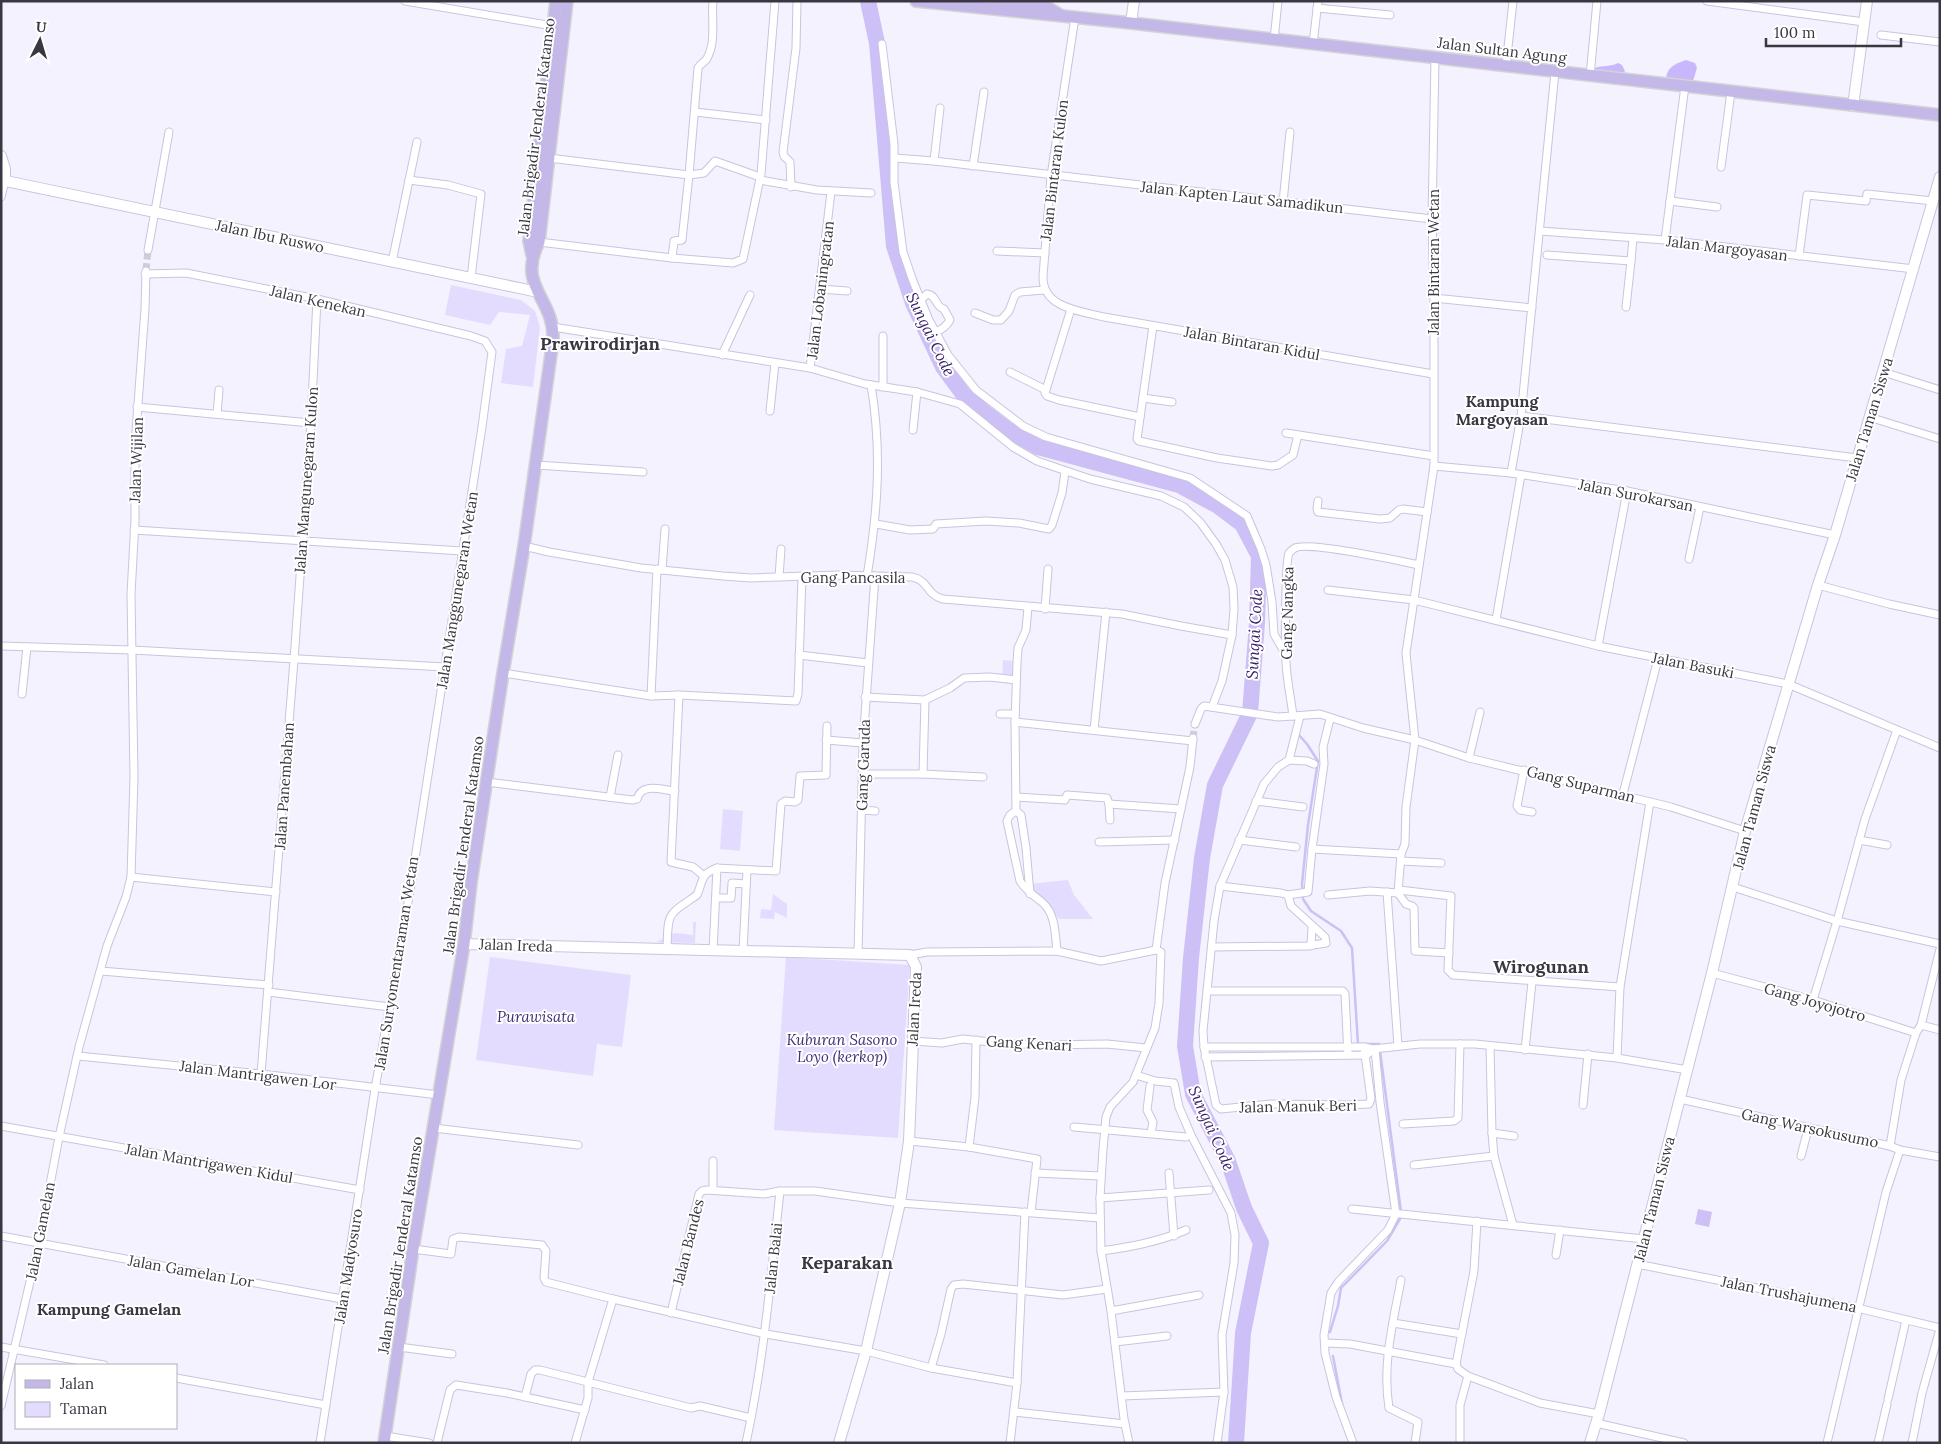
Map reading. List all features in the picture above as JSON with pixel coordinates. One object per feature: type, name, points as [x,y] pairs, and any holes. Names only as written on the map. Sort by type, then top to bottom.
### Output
[{"type":"main road","name":"Jalan Brigadir Jenderal Katamso","points":[[532,255],[539,242],[567,1]]},
{"type":"main road","name":"Jalan Sultan Agung","points":[[916,1],[1131,23],[1940,116]]},
{"type":"main road","name":"Jalan Sultan Agung","points":[[995,1],[1047,7],[1061,16]]},
{"type":"main road","name":"Jalan Brigadir Jenderal Katamso","points":[[385,1440],[464,944],[471,883],[524,546],[553,340],[553,326],[531,274],[532,255],[529,241],[553,26],[553,5]]},
{"type":"street","points":[[405,1],[553,26]]},
{"type":"street","points":[[672,258],[674,241],[682,240],[690,175],[698,68],[706,59],[712,34],[714,20],[713,1]]},
{"type":"street","points":[[539,242],[672,258],[733,263],[742,260],[760,177],[775,1]]},
{"type":"street","points":[[791,187],[790,162],[783,152],[796,48],[797,1]]},
{"type":"street","points":[[1131,23],[1134,1]]},
{"type":"street","points":[[1274,40],[1278,1]]},
{"type":"street","points":[[1506,66],[1513,1]]},
{"type":"street","points":[[1590,76],[1597,1]]},
{"type":"street","points":[[1707,1],[1864,22]]},
{"type":"street","points":[[1853,106],[1868,1]]},
{"type":"street","points":[[1313,44],[1318,5],[1390,15]]},
{"type":"street","name":"Jalan Bintaran Kulon","points":[[1044,290],[1042,276],[1051,176],[1075,17]]},
{"type":"street","points":[[1881,35],[1940,42]]},
{"type":"street","points":[[882,44],[901,243],[908,269],[921,300],[935,332],[948,355],[976,390],[1023,426],[1046,437],[1190,478],[1247,516],[1266,565],[1272,602],[1274,634],[1286,655]]},
{"type":"street","name":"Jalan Bintaran Wetan","points":[[1399,892],[1401,858],[1405,844],[1406,807],[1416,740],[1406,653],[1434,466],[1432,218],[1435,58]]},
{"type":"street","points":[[1511,473],[1521,416],[1555,72]]},
{"type":"street","points":[[1665,240],[1685,86]]},
{"type":"street","points":[[973,166],[984,92]]},
{"type":"street","points":[[1722,167],[1731,92]]},
{"type":"street","points":[[934,161],[940,108]]},
{"type":"street","points":[[694,112],[766,120]]},
{"type":"street","points":[[148,250],[169,132]]},
{"type":"street","points":[[1283,202],[1290,132]]},
{"type":"street","points":[[392,262],[417,142]]},
{"type":"street","points":[[1,156],[5,169],[1,198]]},
{"type":"street","points":[[549,158],[690,175],[704,173],[715,161],[791,187],[831,192],[871,193]]},
{"type":"street","name":"Jalan Kapten Laut Samadikun","points":[[894,158],[1432,218]]},
{"type":"street","name":"Jalan Taman Siswa","points":[[1590,1443],[1598,1419],[1688,1070],[1733,888],[1745,831],[1818,585],[1835,535],[1940,177]]},
{"type":"street","name":"Jalan Ibu Ruswo","points":[[3,180],[538,292]]},
{"type":"street","points":[[409,180],[448,184],[481,194],[471,278]]},
{"type":"street","name":"Jalan Lobaningratan","points":[[553,326],[810,368],[831,192]]},
{"type":"street","points":[[1799,256],[1807,195],[1866,202],[1867,194],[1933,201]]},
{"type":"street","points":[[1670,201],[1717,207]]},
{"type":"street","name":"Jalan Margoyasan","points":[[1540,231],[1665,240],[1914,269]]},
{"type":"street","points":[[1626,307],[1633,238]]},
{"type":"street","points":[[997,251],[1045,253]]},
{"type":"street","points":[[1547,255],[1631,262]]},
{"type":"street","name":"Jalan Kenekan","points":[[146,272],[186,273],[317,299],[471,336],[488,344]]},
{"type":"street","name":"Jalan Wijilan","points":[[131,877],[134,778],[131,594],[137,407],[146,272]]},
{"type":"street","points":[[820,289],[847,291]]},
{"type":"street","points":[[975,313],[993,320],[1001,320],[1009,311],[1015,295],[1020,292],[1044,290],[1056,301],[1071,309],[1046,390],[1047,396],[1140,417]]},
{"type":"street","points":[[921,300],[927,294],[932,295],[937,305],[948,314],[950,320],[947,325],[942,330],[935,332]]},
{"type":"street","points":[[722,355],[750,295]]},
{"type":"street","points":[[1434,298],[1532,308]]},
{"type":"street","name":"Jalan Mangunegaran Kulon","points":[[294,660],[317,299]]},
{"type":"street","name":"Jalan Bintaran Kidul","points":[[1071,309],[1152,326],[1433,374]]},
{"type":"street","points":[[1152,326],[1137,439],[1144,443],[1272,466],[1278,465],[1293,455],[1298,435]]},
{"type":"street","points":[[883,336],[883,387]]},
{"type":"street","name":"Jalan Manggunegaran Wetan","points":[[417,837],[492,360],[492,352],[488,344]]},
{"type":"street","points":[[770,411],[776,363]]},
{"type":"street","points":[[810,368],[871,385],[917,392],[960,404],[1013,447],[1037,461],[1065,472],[1166,497],[1184,507],[1216,544],[1229,570],[1234,596],[1232,634],[1215,707]]},
{"type":"street","points":[[1010,372],[1046,390]]},
{"type":"street","points":[[1883,372],[1940,390]]},
{"type":"street","points":[[867,576],[876,524],[878,490],[875,403],[871,385]]},
{"type":"street","points":[[217,414],[219,390]]},
{"type":"street","points":[[913,430],[917,392]]},
{"type":"street","points":[[1143,398],[1172,402]]},
{"type":"street","points":[[137,407],[310,423]]},
{"type":"street","points":[[1521,416],[1857,458]]},
{"type":"street","points":[[1869,417],[1940,439]]},
{"type":"street","points":[[1286,433],[1434,456]]},
{"type":"street","points":[[536,465],[643,472]]},
{"type":"street","name":"Jalan Surokarsan","points":[[1434,466],[1511,473],[1628,491],[1835,535]]},
{"type":"street","points":[[876,524],[910,530],[933,529],[936,524],[986,521],[1019,523],[1049,529],[1062,493],[1065,472]]},
{"type":"street","points":[[1496,620],[1521,475]]},
{"type":"street","points":[[1598,646],[1628,491]]},
{"type":"street","points":[[1318,501],[1318,512],[1372,519],[1384,520],[1403,509],[1427,512]]},
{"type":"street","points":[[1689,559],[1700,506]]},
{"type":"street","points":[[651,696],[660,570],[665,529]]},
{"type":"street","points":[[134,530],[462,551]]},
{"type":"street","name":"Gang Pancasila","points":[[524,546],[565,555],[660,570],[751,578],[828,575],[919,578],[923,580],[934,596],[942,599],[1045,609],[1106,612],[1232,634]]},
{"type":"street","name":"Gang Nangka","points":[[1296,716],[1286,655],[1287,566],[1289,553],[1294,548],[1304,546],[1360,553],[1419,565]]},
{"type":"street","points":[[779,577],[781,549]]},
{"type":"street","points":[[1045,609],[1048,569]]},
{"type":"street","name":"Gang Garuda","points":[[858,954],[865,697],[875,576]]},
{"type":"street","points":[[503,674],[651,696],[679,695],[795,702],[798,698],[802,577]]},
{"type":"street","points":[[1818,585],[1940,615]]},
{"type":"street","name":"Jalan Basuki","points":[[1328,590],[1414,600],[1598,646],[1788,684],[1940,748]]},
{"type":"street","points":[[1028,607],[1025,633],[1018,648],[1016,680],[1016,811],[1008,818],[1007,825],[1020,881],[1030,894],[1051,913],[1057,952]]},
{"type":"street","points":[[1094,730],[1106,612]]},
{"type":"street","points":[[1,646],[132,650],[445,667]]},
{"type":"street","points":[[22,694],[27,647]]},
{"type":"street","points":[[799,655],[868,664]]},
{"type":"street","points":[[1623,794],[1658,659]]},
{"type":"street","name":"Jalan Panembahan","points":[[261,1074],[294,660]]},
{"type":"street","points":[[865,697],[925,700],[950,688],[964,678],[990,677],[1016,680]]},
{"type":"street","points":[[679,695],[671,863],[693,867],[704,876]]},
{"type":"street","points":[[923,774],[925,700]]},
{"type":"street","points":[[1195,724],[1202,707],[1215,707],[1278,717],[1320,714],[1330,719],[1323,747],[1324,764],[1308,892],[1288,896],[1281,893],[1220,886]]},
{"type":"street","points":[[1469,758],[1480,712]]},
{"type":"street","points":[[1000,714],[1015,714]]},
{"type":"street","points":[[1296,716],[1288,760],[1306,761],[1314,764]]},
{"type":"street","name":"Gang Suparman","points":[[1330,719],[1416,740],[1469,758],[1623,794],[1745,831]]},
{"type":"street","points":[[1015,722],[1193,740],[1190,767],[1165,884],[1156,950]]},
{"type":"street","points":[[667,950],[671,914],[697,895],[704,876],[717,868],[776,871],[781,804],[785,801],[798,800],[800,776],[826,775],[827,726]]},
{"type":"street","points":[[1813,1000],[1865,819],[1897,730]]},
{"type":"street","points":[[826,740],[863,743]]},
{"type":"street","points":[[610,797],[618,755]]},
{"type":"street","name":"Jalan Manuk Beri","points":[[1288,760],[1278,767],[1264,784],[1220,886],[1214,921],[1204,1015],[1205,1057],[1216,1105],[1221,1109],[1226,1109],[1270,1104],[1347,1106],[1369,1104],[1371,1099],[1364,1047]]},
{"type":"street","points":[[1524,770],[1517,806],[1520,810],[1532,812]]},
{"type":"street","points":[[863,774],[983,777]]},
{"type":"street","points":[[487,782],[635,800],[639,792],[644,789],[675,791]]},
{"type":"street","points":[[1016,797],[1064,800],[1067,795],[1107,798],[1110,820]]},
{"type":"street","points":[[1256,801],[1303,807]]},
{"type":"street","points":[[1617,1058],[1620,987],[1650,802]]},
{"type":"street","points":[[1109,804],[1181,809]]},
{"type":"street","points":[[862,810],[875,811]]},
{"type":"street","points":[[1016,811],[1021,815],[1030,894]]},
{"type":"street","name":"Jalan Suryomentaraman Wetan","points":[[375,1089],[417,837]]},
{"type":"street","points":[[1099,842],[1175,840]]},
{"type":"street","points":[[1239,840],[1296,847]]},
{"type":"street","points":[[1859,840],[1886,845]]},
{"type":"street","points":[[1312,849],[1442,863]]},
{"type":"street","points":[[714,951],[717,868]]},
{"type":"street","points":[[743,951],[747,870]]},
{"type":"street","points":[[131,877],[276,892]]},
{"type":"street","name":"Jalan Gamelan","points":[[1,1406],[39,1243],[59,1137],[78,1056],[101,971],[131,877]]},
{"type":"street","points":[[716,898],[731,898],[732,883],[746,884]]},
{"type":"street","points":[[1733,888],[1837,921],[1940,944]]},
{"type":"street","points":[[1328,895],[1359,891],[1451,896],[1448,970],[1453,975],[1620,987]]},
{"type":"street","points":[[1387,892],[1398,1046]]},
{"type":"street","points":[[1399,892],[1406,904],[1414,908],[1415,951],[1449,953]]},
{"type":"street","points":[[1212,947],[1311,946],[1325,944],[1327,941],[1325,937],[1291,906],[1288,896]]},
{"type":"street","points":[[1311,946],[1312,926]]},
{"type":"street","name":"Jalan Ireda","points":[[464,944],[910,955],[916,967],[909,1141],[900,1203],[866,1351],[840,1443]]},
{"type":"street","points":[[1890,1146],[1901,1080],[1916,1033],[1921,1025],[1940,949]]},
{"type":"street","points":[[910,955],[927,952],[1057,952],[1106,961],[1156,950],[1162,954],[1159,1003],[1155,1028],[1136,1075],[1128,1088],[1110,1107],[1106,1117],[1100,1198],[1100,1251],[1111,1311],[1129,1443]]},
{"type":"street","points":[[101,971],[269,988],[390,1007]]},
{"type":"street","name":"Gang Joyojotro","points":[[1712,973],[1813,1000],[1916,1033]]},
{"type":"street","points":[[1525,1050],[1532,982]]},
{"type":"street","points":[[1207,990],[1343,991],[1345,994],[1348,1055]]},
{"type":"street","points":[[1921,1025],[1940,1030]]},
{"type":"street","name":"Gang Kenari","points":[[912,1041],[942,1043],[963,1039],[1043,1045],[1107,1044],[1146,1048]]},
{"type":"street","points":[[969,1147],[975,1097],[976,1040]]},
{"type":"street","points":[[1403,1124],[1454,1121],[1458,1118],[1460,1044]]},
{"type":"street","points":[[1204,1048],[1301,1046],[1364,1047],[1374,1049],[1398,1046],[1460,1044],[1588,1054],[1688,1070]]},
{"type":"street","points":[[1301,1046],[1301,1056]]},
{"type":"street","points":[[1490,1046],[1494,1156],[1513,1225]]},
{"type":"street","points":[[1251,1047],[1251,1056]]},
{"type":"street","points":[[1205,1057],[1366,1055],[1374,1049]]},
{"type":"street","points":[[1353,1443],[1336,1397],[1325,1353],[1324,1335],[1333,1288],[1384,1235],[1396,1214],[1374,1049]]},
{"type":"street","points":[[1583,1105],[1588,1054]]},
{"type":"street","name":"Jalan Mantrigawen Lor","points":[[78,1056],[261,1074],[375,1089],[439,1095]]},
{"type":"street","points":[[1136,1075],[1155,1082],[1174,1083],[1179,1107],[1191,1135],[1231,1213],[1235,1235],[1234,1263],[1222,1335],[1224,1392],[1217,1443]]},
{"type":"street","points":[[1150,1086],[1147,1110],[1152,1122],[1151,1133]]},
{"type":"street","name":"Jalan Madyosuro","points":[[320,1443],[375,1089]]},
{"type":"street","name":"Gang Warsokusumo","points":[[1680,1100],[1890,1146],[1900,1150],[1940,1157]]},
{"type":"street","name":"Jalan Mantrigawen Kidul","points":[[1,1126],[360,1190]]},
{"type":"street","points":[[1074,1127],[1186,1136]]},
{"type":"street","points":[[434,1128],[578,1145]]},
{"type":"street","points":[[1801,1156],[1808,1129]]},
{"type":"street","points":[[1492,1133],[1514,1136]]},
{"type":"street","points":[[909,1141],[969,1147],[1035,1158],[1037,1161],[1028,1212],[1021,1290],[1015,1412],[1010,1443]]},
{"type":"street","points":[[1827,1443],[1857,1308],[1886,1192],[1900,1150]]},
{"type":"street","points":[[1414,1165],[1494,1156]]},
{"type":"street","points":[[713,1161],[713,1190]]},
{"type":"street","points":[[1035,1173],[1102,1176]]},
{"type":"street","points":[[1169,1173],[1174,1236]]},
{"type":"street","name":"Jalan Bandes","points":[[671,1313],[699,1194],[702,1191],[713,1190],[764,1194],[780,1191]]},
{"type":"street","points":[[1100,1198],[1209,1190]]},
{"type":"street","points":[[780,1191],[815,1191],[900,1203],[1100,1218]]},
{"type":"street","name":"Jalan Balai","points":[[746,1443],[766,1334],[780,1191]]},
{"type":"street","points":[[1352,1209],[1644,1239]]},
{"type":"street","points":[[1477,1221],[1474,1271],[1456,1364],[1458,1369],[1468,1376],[1540,1403],[1682,1442]]},
{"type":"street","points":[[1100,1251],[1138,1246],[1174,1236],[1186,1230]]},
{"type":"street","points":[[1556,1255],[1560,1230]]},
{"type":"street","name":"Jalan Gamelan Lor","points":[[1,1236],[342,1299]]},
{"type":"street","points":[[414,1249],[451,1254],[453,1239],[459,1237],[542,1245],[546,1251],[544,1278],[546,1282],[766,1334],[866,1351],[931,1368],[1017,1383]]},
{"type":"street","name":"Jalan Trushajumena","points":[[1637,1264],[1857,1308],[1940,1329]]},
{"type":"street","points":[[1401,1280],[1387,1351],[1386,1381],[1389,1408],[1418,1422],[1415,1443]]},
{"type":"street","points":[[931,1368],[951,1289],[954,1285],[963,1284],[1063,1295],[1107,1289]]},
{"type":"street","points":[[1111,1311],[1200,1295]]},
{"type":"street","points":[[575,1443],[588,1398],[588,1382],[613,1299]]},
{"type":"street","points":[[1878,1443],[1906,1320]]},
{"type":"street","points":[[1393,1323],[1462,1334]]},
{"type":"street","points":[[1912,1443],[1922,1393],[1940,1329]]},
{"type":"street","points":[[1115,1342],[1167,1336]]},
{"type":"street","points":[[1325,1343],[1350,1344],[1456,1364]]},
{"type":"street","points":[[1,1347],[98,1364]]},
{"type":"street","points":[[399,1347],[452,1354]]},
{"type":"street","points":[[525,1397],[531,1374],[535,1370],[691,1408],[700,1406],[752,1418]]},
{"type":"street","points":[[1460,1443],[1460,1405],[1468,1376]]},
{"type":"street","points":[[178,1378],[326,1405]]},
{"type":"street","points":[[437,1443],[450,1390],[456,1385],[585,1410]]},
{"type":"street","points":[[1122,1396],[1224,1392]]},
{"type":"street","points":[[1015,1412],[1125,1424]]},
{"type":"street","points":[[385,1440],[429,1443]]},
{"type":"green space","points":[[451,285],[521,300],[535,311],[540,327],[533,387],[501,383],[506,349],[522,346],[530,315],[499,312],[490,325],[445,315]]},
{"type":"green space","points":[[1003,660],[1013,661],[1012,679],[1002,678]]},
{"type":"green space","points":[[723,809],[743,811],[740,851],[720,849]]},
{"type":"green space","points":[[1068,880],[1074,895],[1093,919],[1059,919],[1029,884]]},
{"type":"green space","points":[[773,894],[787,904],[787,918],[775,912],[774,919],[760,918],[761,909],[771,910]]},
{"type":"green space","points":[[693,922],[696,922],[695,943],[656,942],[675,933],[693,935]]},
{"type":"green space","name":"Purawisata","points":[[490,957],[631,975],[622,1047],[597,1044],[593,1076],[476,1060]]},
{"type":"green space","name":"Kuburan Sasono Loyo (kerkop)","points":[[786,957],[910,965],[898,1138],[774,1130]]},
{"type":"shaded area","points":[[1686,60],[1695,63],[1697,68],[1693,81],[1686,83],[1666,81],[1669,69]]},
{"type":"shaded area","points":[[1618,63],[1622,65],[1625,71],[1622,75],[1593,74],[1595,68]]},
{"type":"shaded area","points":[[1698,1209],[1712,1212],[1709,1227],[1695,1224]]},
{"type":"waterway","name":"Sungai Code","points":[[868,1],[877,43],[894,246],[913,303],[943,367],[963,394],[983,411],[1008,430],[1038,447],[1179,485],[1218,506],[1242,524],[1259,556],[1257,623],[1250,713],[1215,785],[1202,858],[1191,958],[1185,1046],[1193,1094],[1228,1161],[1244,1208],[1261,1243],[1243,1333],[1236,1443]]},
{"type":"waterway","points":[[1298,734],[1318,761],[1308,825],[1302,884],[1303,899],[1311,911],[1341,931],[1352,948],[1358,1044],[1379,1044]]},
{"type":"waterway","points":[[1380,1051],[1401,1212]]},
{"type":"waterway","points":[[1330,1332],[1341,1288],[1387,1241],[1401,1217]]},
{"type":"waterway","points":[[1333,1356],[1343,1409]]},
{"type":"tunnel","points":[[146,270],[148,250]]},
{"type":"tunnel","points":[[1193,738],[1195,724]]},
{"type":"district","name":"Prawirodirjan","points":[[600,343]]},
{"type":"district","name":"Kampung Margoyasan","points":[[1502,410]]},
{"type":"district","name":"Wirogunan","points":[[1541,966]]},
{"type":"district","name":"Keparakan","points":[[847,1262]]},
{"type":"district","name":"Kampung Gamelan","points":[[109,1309]]}]
